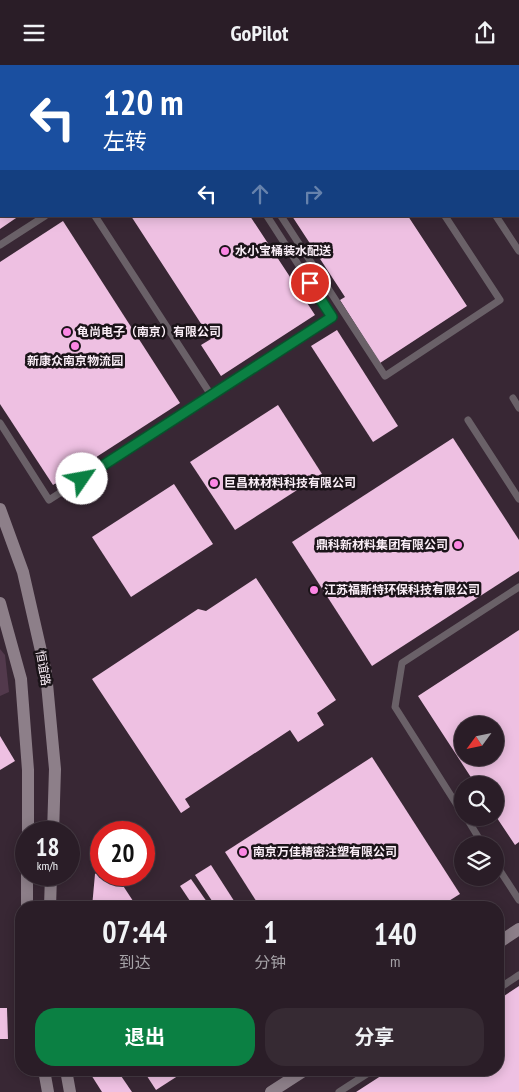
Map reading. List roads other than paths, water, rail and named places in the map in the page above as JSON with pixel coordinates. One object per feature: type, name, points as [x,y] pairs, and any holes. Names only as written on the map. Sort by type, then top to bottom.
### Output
[{"type":"main road","name":"恒谊路","points":[[0,509],[23,573],[46,673],[55,769],[53,821]]},
{"type":"main road","name":"恒谊路","points":[[0,603],[4,636],[21,679],[28,770],[28,821]]},
{"type":"main road","points":[[27,886],[27,901]]},
{"type":"main road","points":[[50,901],[51,886]]},
{"type":"main road","points":[[504,939],[519,929]]},
{"type":"main road","points":[[45,1076],[48,1092]]},
{"type":"main road","points":[[67,1076],[70,1092]]},
{"type":"main road","points":[[271,1092],[295,1076]]},
{"type":"lane","points":[[0,245],[42,217]]},
{"type":"lane","points":[[96,217],[211,395]]},
{"type":"lane","points":[[0,423],[50,500],[332,317],[268,217]]},
{"type":"lane","points":[[283,217],[385,375],[500,300],[447,217]]},
{"type":"lane","points":[[497,217],[519,251]]},
{"type":"lane","points":[[513,398],[519,408]]},
{"type":"lane","points":[[468,421],[519,499]]},
{"type":"lane","points":[[454,800],[395,707],[402,663],[519,587]]},
{"type":"lane","points":[[504,877],[519,900]]},
{"type":"lane","points":[[504,985],[519,975]]},
{"type":"lane","points":[[339,1092],[364,1076]]},
{"type":"place","name":"水小宝桶装水配送","points":[[225,251]]},
{"type":"place","name":"龟尚电子（南京）有限公司","points":[[67,332]]},
{"type":"place","name":"新康众南京物流园","points":[[75,346]]},
{"type":"place","name":"巨昌林材料科技有限公司","points":[[214,483]]},
{"type":"place","name":"鼎科新材料集团有限公司","points":[[458,545]]},
{"type":"place","name":"江苏福斯特环保科技有限公司","points":[[314,590]]},
{"type":"place","name":"南京万佳精密注塑有限公司","points":[[243,852]]}]
